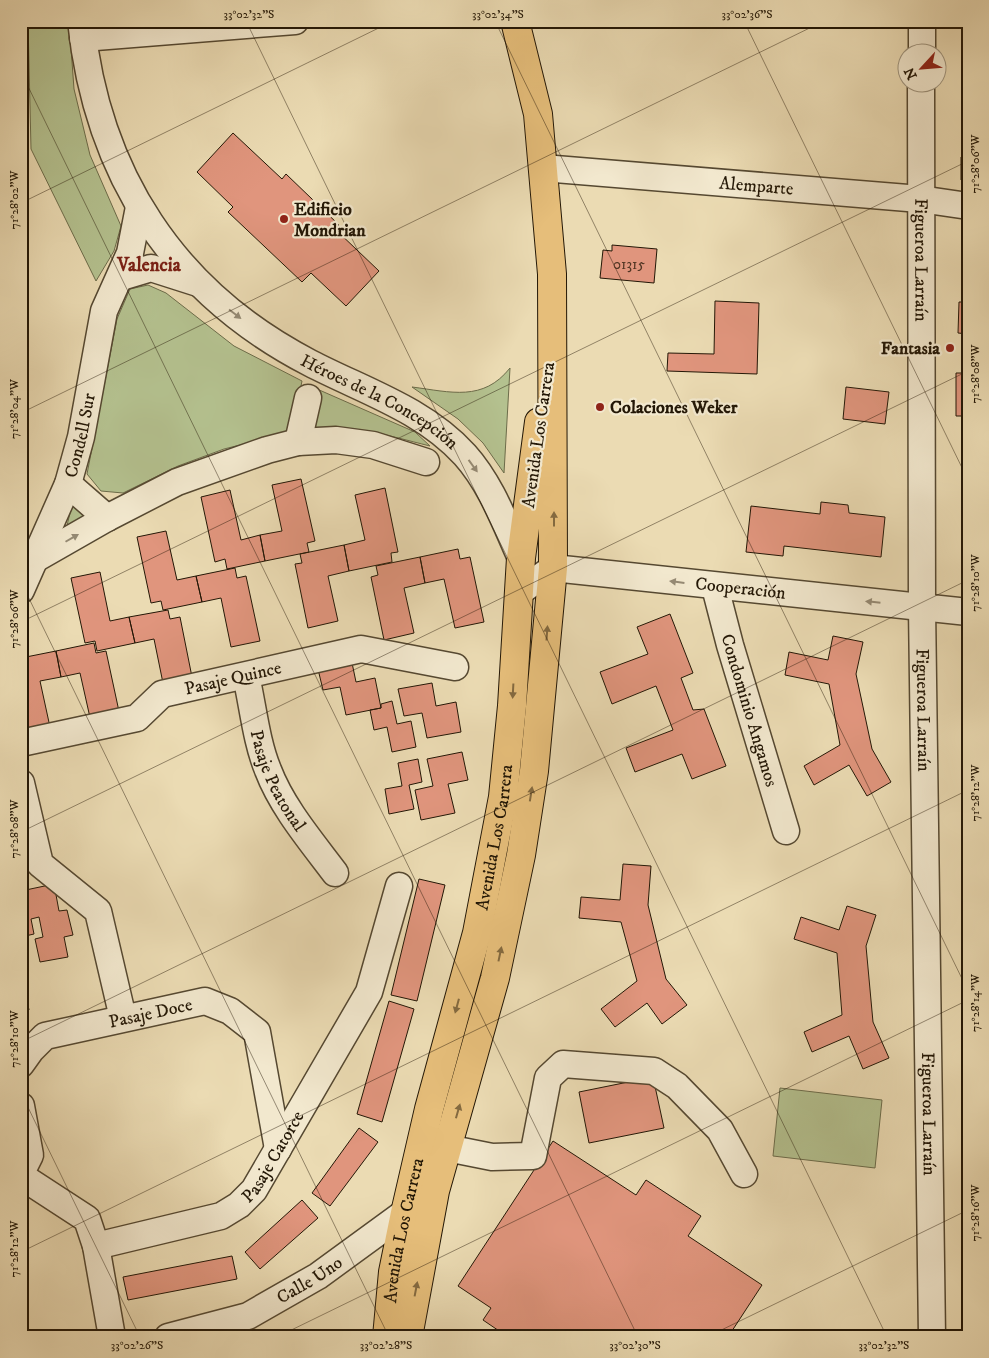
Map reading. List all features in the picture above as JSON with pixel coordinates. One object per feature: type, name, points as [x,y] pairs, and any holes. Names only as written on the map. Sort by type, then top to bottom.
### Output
[{"type":"main road","name":"Avenida Los Carrera","points":[[408,1337],[435,1191],[495,978],[521,855],[540,723],[553,568],[552,329],[549,226],[538,114],[516,21]]},
{"type":"main road","name":"Avenida Los Carrera","points":[[386,1337],[393,1272],[405,1213],[429,1109],[477,933],[503,797],[521,590],[521,558],[552,329]]},
{"type":"street","points":[[198,283],[157,236],[139,207],[104,131],[82,30],[295,21]]},
{"type":"street","points":[[922,21],[922,42]]},
{"type":"street","name":"Figueroa Larraín","points":[[921,92],[922,607],[932,1337]]},
{"type":"street","name":"Alemparte","points":[[543,168],[920,199],[968,206]]},
{"type":"street","name":"Condell Sur","points":[[21,590],[37,558],[68,484],[81,437],[104,311],[130,252],[139,207]]},
{"type":"street","points":[[121,276],[151,268],[198,283]]},
{"type":"street","name":"Héroes de la Concepción","points":[[198,283],[232,313],[281,348],[395,403],[431,424],[465,456],[486,485],[521,558]]},
{"type":"street","name":"Héroes de la Concepción","points":[[298,442],[308,398]]},
{"type":"street","name":"Héroes de la Concepción","points":[[37,558],[107,518],[177,482],[267,450],[298,442],[336,440],[373,445],[426,462]]},
{"type":"street","points":[[68,484],[107,518]]},
{"type":"street","points":[[521,590],[553,568]]},
{"type":"street","name":"Cooperación","points":[[553,568],[715,587],[968,612]]},
{"type":"street","name":"Condominio Angamos","points":[[715,587],[730,645],[786,832]]},
{"type":"street","name":"Pasaje Quince","points":[[21,742],[137,718],[162,694],[361,650],[455,667]]},
{"type":"street","name":"Pasaje Peatonal","points":[[246,676],[267,768],[276,788],[306,834],[335,873]]},
{"type":"street","points":[[21,783],[40,864],[98,911],[123,1018]]},
{"type":"street","name":"Pasaje Catorce","points":[[96,1246],[221,1216],[240,1205],[254,1190],[369,992],[399,886]]},
{"type":"street","name":"Pasaje Doce","points":[[21,1064],[31,1050],[45,1036],[205,1001],[230,1011],[257,1032],[278,1149]]},
{"type":"street","points":[[447,1148],[492,1157],[533,1156],[548,1078],[563,1064],[577,1064],[654,1071],[677,1086],[720,1130],[744,1174]]},
{"type":"street","points":[[21,1106],[30,1155],[21,1174],[87,1219],[96,1246],[112,1337]]},
{"type":"street","name":"Calle Uno","points":[[168,1337],[248,1316],[318,1276],[435,1191]]},
{"type":"green space","points":[[28,21],[69,21],[74,89],[90,155],[121,226],[114,251],[96,281],[31,149]]},
{"type":"green space","points":[[148,285],[166,293],[234,346],[302,381],[292,432],[224,449],[178,466],[123,493],[101,491],[87,474],[117,319],[130,289]]},
{"type":"green space","points":[[510,368],[504,473],[483,443],[458,419],[412,387],[453,392],[477,390],[489,386],[500,379]]},
{"type":"green space","points":[[317,389],[415,432],[430,446],[357,429],[310,428]]},
{"type":"green space","points":[[73,500],[92,515],[66,530]]},
{"type":"green space","points":[[780,1088],[882,1100],[875,1168],[773,1156]]},
{"type":"building","points":[[966,21],[968,21],[968,36],[965,36]]},
{"type":"building","name":"Edificio Mondrian","points":[[233,133],[282,179],[286,174],[339,225],[335,229],[379,271],[346,306],[311,273],[302,282],[228,212],[233,207],[197,172]]},
{"type":"building","points":[[961,157],[968,157],[968,180],[961,180]]},
{"type":"building","points":[[612,245],[657,249],[654,283],[600,278],[603,250],[612,251]]},
{"type":"building","points":[[715,301],[759,303],[757,374],[667,371],[668,353],[714,354]]},
{"type":"building","points":[[959,302],[968,302],[968,334],[958,333]]},
{"type":"building","points":[[956,373],[968,373],[968,416],[956,416]]},
{"type":"building","points":[[846,387],[889,392],[885,424],[843,419]]},
{"type":"building","points":[[963,430],[968,430],[968,473],[963,473]]},
{"type":"building","points":[[301,479],[315,541],[307,543],[309,552],[265,561],[260,535],[282,531],[272,485]]},
{"type":"building","points":[[385,488],[398,552],[391,553],[392,562],[349,571],[344,545],[365,540],[355,495]]},
{"type":"building","points":[[230,490],[241,540],[260,535],[265,561],[227,569],[225,559],[215,562],[201,497]]},
{"type":"building","points":[[821,502],[848,505],[849,513],[885,517],[881,557],[784,546],[783,556],[746,552],[751,506],[820,514]]},
{"type":"building","points":[[166,531],[177,580],[196,576],[202,602],[163,610],[161,601],[151,603],[137,537]]},
{"type":"building","points":[[344,545],[349,571],[328,576],[338,621],[308,628],[295,564],[302,563],[300,554]]},
{"type":"building","points":[[458,549],[460,559],[470,557],[484,622],[455,628],[444,579],[425,583],[420,557]]},
{"type":"building","points":[[420,557],[425,583],[404,588],[414,633],[384,640],[371,577],[378,575],[376,566]]},
{"type":"building","points":[[235,568],[237,578],[246,576],[260,641],[231,647],[221,598],[202,602],[196,576]]},
{"type":"building","points":[[100,572],[110,621],[129,617],[135,643],[97,651],[95,641],[85,643],[71,578]]},
{"type":"building","points":[[168,610],[170,619],[180,617],[193,682],[164,688],[154,639],[135,643],[129,617]]},
{"type":"building","points":[[670,614],[693,673],[681,678],[693,710],[704,709],[726,766],[692,779],[682,754],[635,772],[626,748],[673,730],[656,686],[612,704],[600,672],[648,654],[637,627]]},
{"type":"building","points":[[833,636],[863,642],[856,674],[872,749],[891,782],[867,796],[849,765],[814,785],[804,766],[840,745],[829,684],[785,675],[789,652],[828,660]]},
{"type":"building","points":[[94,643],[96,653],[106,651],[120,716],[91,722],[80,673],[61,677],[56,651]]},
{"type":"building","points":[[56,651],[61,677],[40,681],[50,727],[21,733],[21,658]]},
{"type":"building","points":[[351,658],[356,682],[375,678],[381,708],[346,715],[340,687],[323,690],[317,665]]},
{"type":"building","points":[[432,683],[436,706],[456,702],[461,732],[427,738],[422,713],[404,716],[398,689]]},
{"type":"building","points":[[392,701],[397,724],[411,721],[416,747],[392,752],[387,727],[374,730],[370,710],[381,708],[381,704]]},
{"type":"building","points":[[462,752],[468,780],[448,784],[455,813],[421,820],[415,790],[433,786],[427,759]]},
{"type":"building","points":[[418,759],[422,782],[409,785],[414,809],[389,814],[385,789],[402,786],[398,763]]},
{"type":"building","points":[[623,864],[651,866],[648,905],[666,979],[687,1005],[662,1024],[647,1003],[615,1027],[601,1009],[637,981],[621,922],[579,918],[581,897],[620,900]]},
{"type":"building","points":[[419,879],[445,885],[417,1001],[391,995]]},
{"type":"building","points":[[54,884],[59,911],[67,910],[73,935],[64,937],[68,957],[40,962],[35,939],[43,937],[39,917],[31,919],[34,934],[21,937],[21,891]]},
{"type":"building","points":[[847,906],[876,915],[866,946],[873,1022],[889,1058],[863,1069],[849,1036],[812,1052],[804,1032],[842,1015],[837,953],[794,939],[801,917],[839,930]]},
{"type":"building","points":[[21,985],[24,985],[29,1010],[21,1012]]},
{"type":"building","points":[[389,1001],[414,1009],[382,1122],[357,1114]]},
{"type":"building","points":[[21,1016],[25,1031],[21,1032]]},
{"type":"building","points":[[653,1077],[664,1128],[589,1143],[579,1092]]},
{"type":"building","points":[[359,1128],[378,1142],[330,1206],[312,1193]]},
{"type":"building","points":[[553,1141],[636,1195],[646,1180],[701,1216],[688,1236],[762,1285],[728,1337],[508,1337],[483,1320],[491,1308],[458,1286]]},
{"type":"building","points":[[302,1200],[318,1218],[260,1269],[245,1252]]},
{"type":"building","points":[[232,1256],[237,1279],[128,1300],[123,1277]]},
{"type":"place","name":"Edificio Mondrian","points":[[284,219]]},
{"type":"place","name":"Fantasia","points":[[950,348]]},
{"type":"place","name":"Colaciones Weker","points":[[600,407]]},
{"type":"district","name":"Valencia","points":[[149,264]]}]
